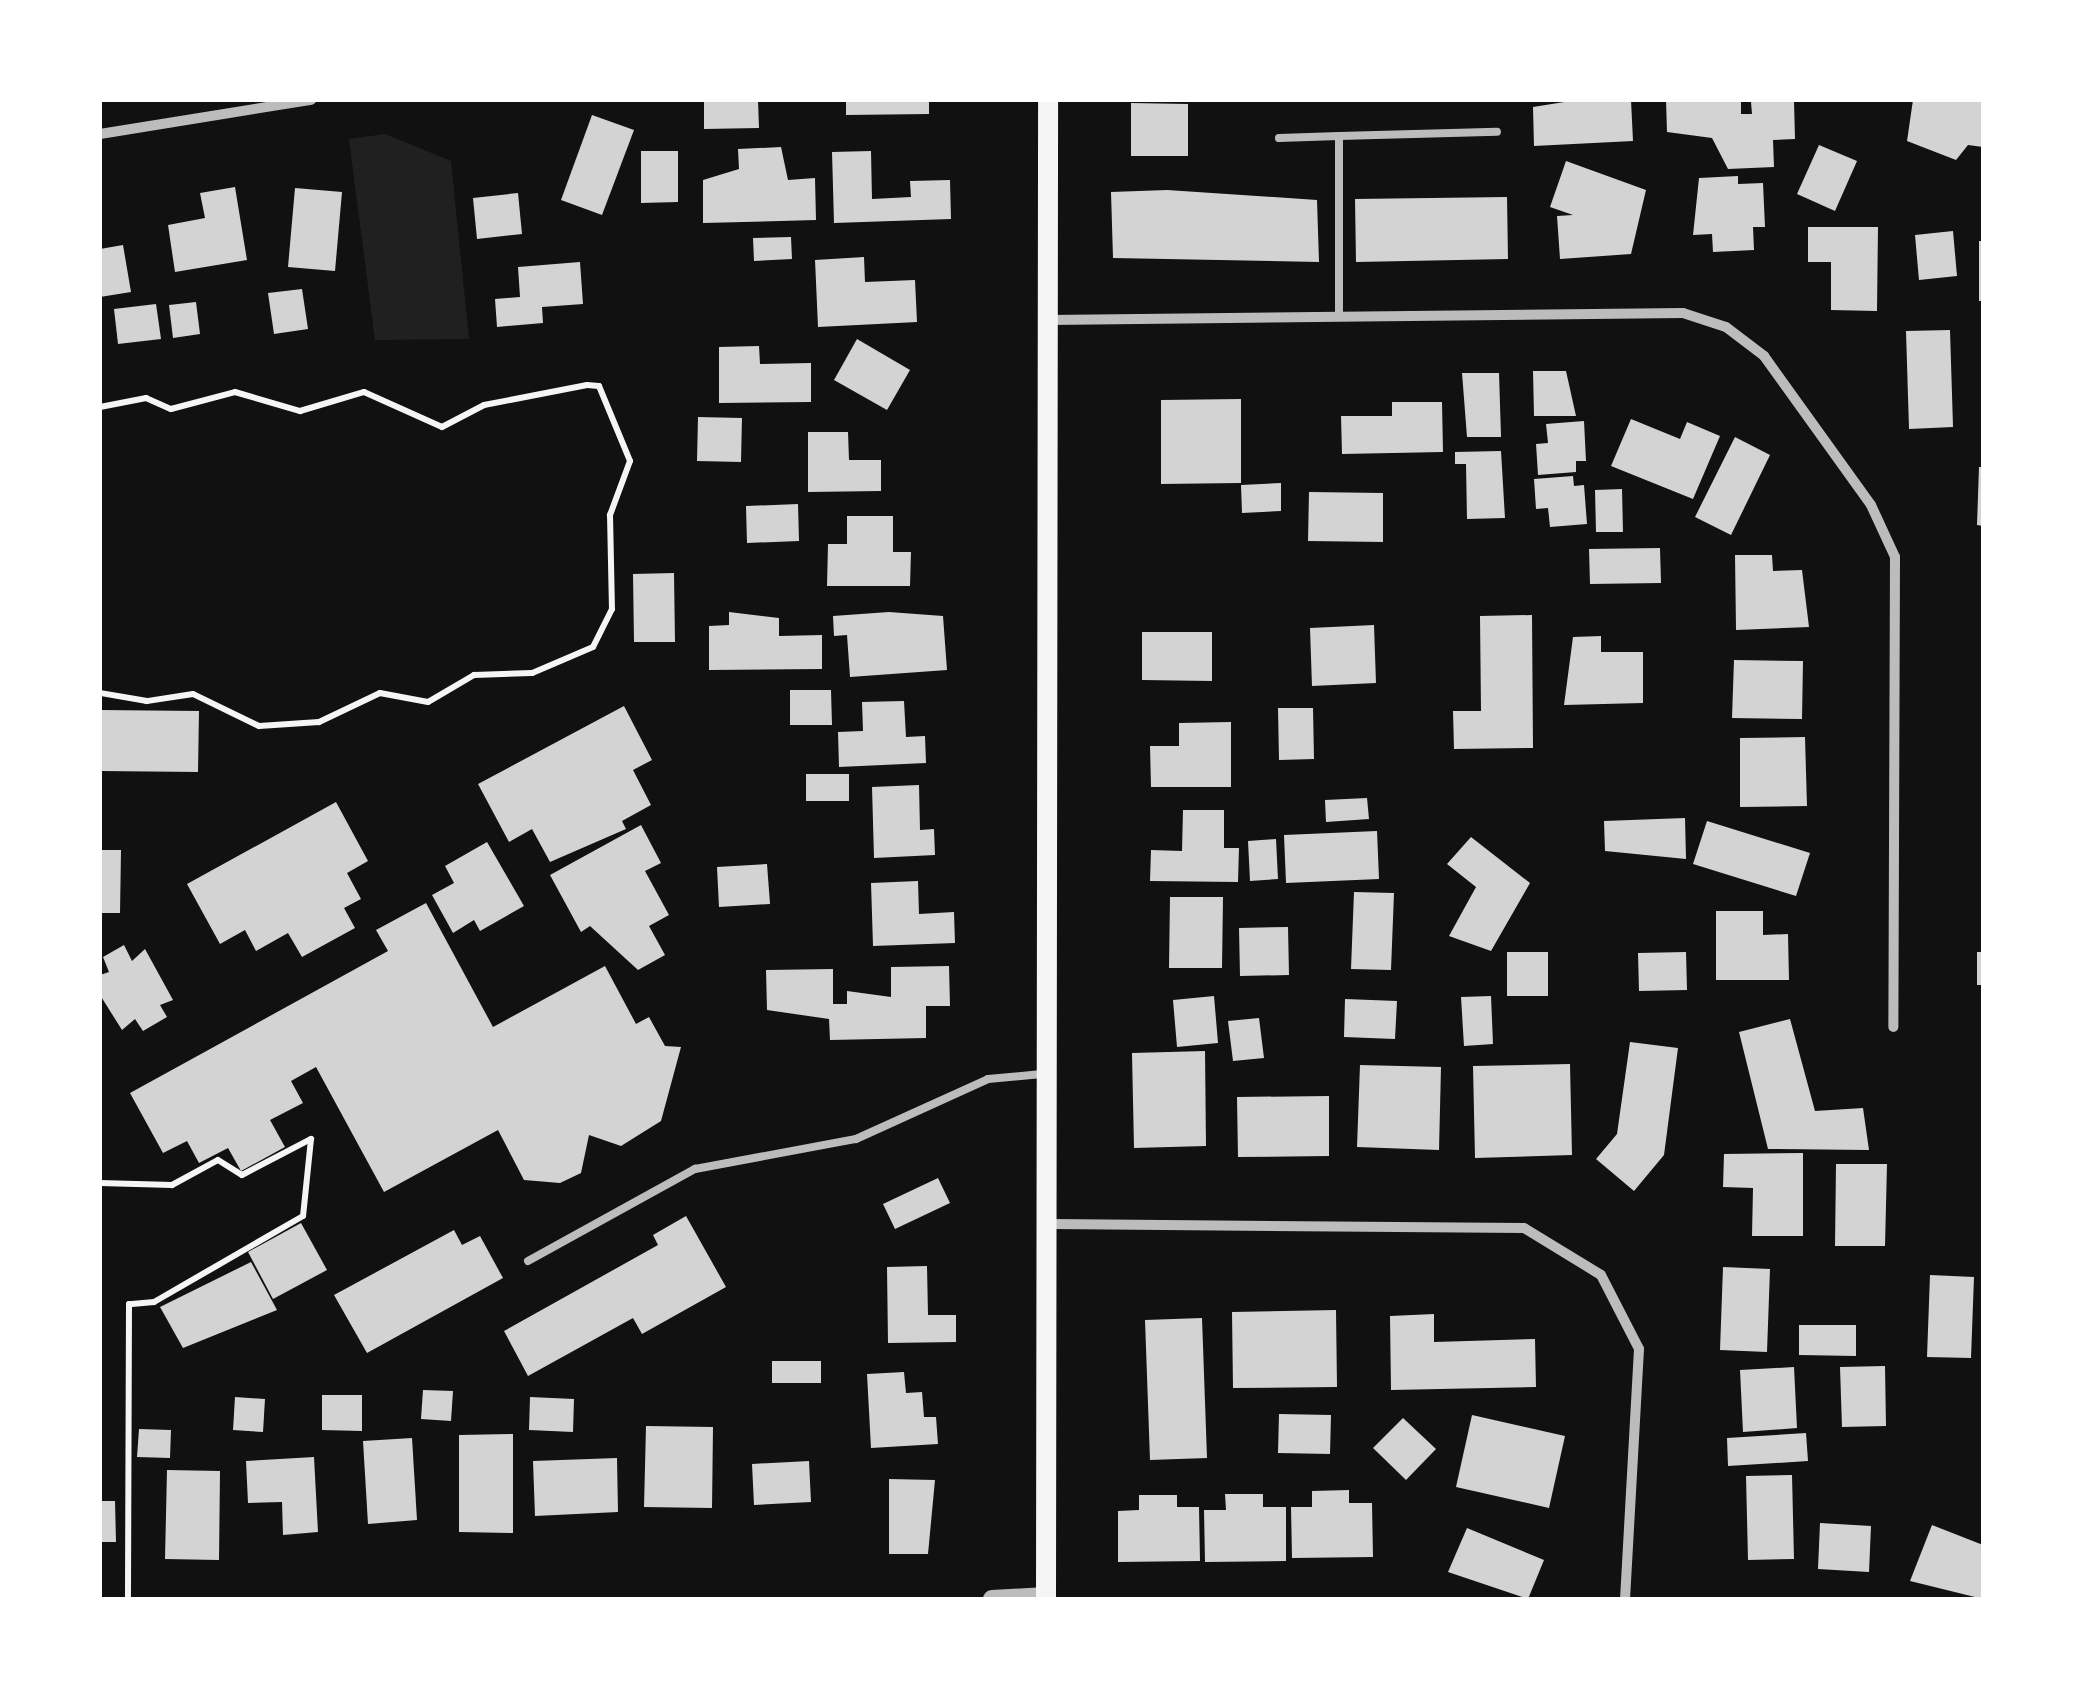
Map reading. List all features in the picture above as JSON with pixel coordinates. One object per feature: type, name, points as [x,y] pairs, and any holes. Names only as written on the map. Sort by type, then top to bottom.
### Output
[{"type":"main road","points":[[1046,1598],[1052,1224],[1048,100]]},
{"type":"street","points":[[100,134],[228,106],[311,100]]},
{"type":"street","points":[[1049,320],[1683,313],[1726,327],[1764,356],[1872,505],[1895,557],[1892,1027]]},
{"type":"street","points":[[1052,1224],[1524,1228],[1601,1275],[1639,1348],[1625,1599]]},
{"type":"street","points":[[992,1599],[1046,1598]]},
{"type":"lane","points":[[1279,138],[1497,132]]},
{"type":"lane","points":[[1339,136],[1339,317]]},
{"type":"lane","points":[[528,1261],[695,1169],[856,1140],[988,1080],[1052,1072]]},
{"type":"path","points":[[100,408],[146,398],[171,409],[235,392],[300,412],[364,392],[442,426],[484,405],[587,384],[599,386],[630,461],[610,515],[612,609],[593,648],[532,673],[474,675],[428,702],[380,693],[319,722],[259,726],[208,697],[100,693]]},
{"type":"path","points":[[100,1183],[172,1185],[218,1160],[242,1176],[311,1138],[302,1216],[154,1302],[129,1304],[128,1599]]},
{"type":"shaded area","points":[[385,134],[451,161],[469,339],[375,340],[349,139]]},
{"type":"building","points":[[704,100],[758,100],[759,128],[704,129]]},
{"type":"building","points":[[846,100],[929,100],[929,114],[846,115]]},
{"type":"building","points":[[1577,100],[1631,100],[1633,141],[1534,146],[1533,107]]},
{"type":"building","points":[[1666,100],[1741,100],[1741,114],[1752,114],[1751,102],[1794,101],[1795,139],[1773,140],[1774,167],[1728,169],[1712,138],[1667,132]]},
{"type":"building","points":[[1913,100],[1983,101],[1983,147],[1968,145],[1956,160],[1907,141]]},
{"type":"building","points":[[1131,103],[1188,104],[1188,156],[1131,156]]},
{"type":"building","points":[[592,115],[634,130],[602,215],[561,200]]},
{"type":"building","points":[[1819,145],[1857,161],[1835,211],[1797,194]]},
{"type":"building","points":[[781,147],[788,180],[815,178],[816,220],[703,223],[703,180],[739,169],[738,149]]},
{"type":"building","points":[[641,151],[678,151],[678,202],[641,203]]},
{"type":"building","points":[[871,151],[872,199],[911,197],[910,181],[950,180],[951,219],[834,223],[832,152]]},
{"type":"building","points":[[1566,161],[1646,190],[1631,254],[1560,259],[1557,216],[1573,215],[1550,207]]},
{"type":"building","points":[[1738,176],[1738,184],[1763,183],[1765,227],[1753,227],[1754,250],[1713,252],[1712,234],[1693,235],[1699,178]]},
{"type":"building","points":[[235,187],[247,260],[175,272],[168,225],[205,218],[200,193]]},
{"type":"building","points":[[295,188],[342,192],[335,271],[288,267]]},
{"type":"building","points":[[1167,190],[1317,200],[1319,262],[1113,258],[1111,192]]},
{"type":"building","points":[[518,193],[522,234],[477,239],[473,198]]},
{"type":"building","points":[[1507,197],[1508,259],[1356,262],[1355,199]]},
{"type":"building","points":[[1808,227],[1878,227],[1877,311],[1831,310],[1831,262],[1808,262]]},
{"type":"building","points":[[1953,231],[1957,276],[1919,280],[1915,235]]},
{"type":"building","points":[[791,237],[792,259],[754,261],[753,238]]},
{"type":"building","points":[[1979,241],[1983,241],[1983,301],[1979,301]]},
{"type":"building","points":[[123,245],[131,292],[100,297],[100,249]]},
{"type":"building","points":[[864,257],[865,282],[915,280],[917,322],[818,327],[815,260]]},
{"type":"building","points":[[580,262],[583,304],[542,307],[543,323],[497,327],[495,299],[520,297],[518,267]]},
{"type":"building","points":[[302,289],[308,329],[274,334],[268,293]]},
{"type":"building","points":[[196,302],[200,334],[173,338],[169,305]]},
{"type":"building","points":[[156,304],[161,339],[118,344],[114,309]]},
{"type":"building","points":[[1950,330],[1953,427],[1909,429],[1906,331]]},
{"type":"building","points":[[857,339],[910,370],[887,410],[834,380]]},
{"type":"building","points":[[759,346],[760,364],[811,363],[811,402],[719,403],[719,347]]},
{"type":"building","points":[[1533,371],[1566,371],[1576,416],[1534,416]]},
{"type":"building","points":[[1462,373],[1499,373],[1501,437],[1467,437]]},
{"type":"building","points":[[1241,399],[1241,483],[1161,484],[1161,400]]},
{"type":"building","points":[[1392,402],[1442,402],[1443,452],[1342,454],[1341,416],[1392,416]]},
{"type":"building","points":[[698,417],[742,418],[741,462],[697,461]]},
{"type":"building","points":[[1631,419],[1680,439],[1687,422],[1720,436],[1693,499],[1611,466]]},
{"type":"building","points":[[1584,421],[1586,461],[1576,461],[1576,472],[1538,475],[1536,444],[1548,443],[1546,424]]},
{"type":"building","points":[[808,432],[848,432],[849,460],[881,460],[881,491],[808,492]]},
{"type":"building","points":[[1735,437],[1770,455],[1731,535],[1695,517]]},
{"type":"building","points":[[1501,451],[1505,518],[1467,519],[1466,464],[1455,464],[1455,452]]},
{"type":"building","points":[[1979,467],[1983,467],[1983,526],[1977,525]]},
{"type":"building","points":[[1573,476],[1574,486],[1584,485],[1587,524],[1550,527],[1548,508],[1536,509],[1534,479]]},
{"type":"building","points":[[1281,483],[1281,511],[1242,513],[1241,485]]},
{"type":"building","points":[[1622,489],[1623,532],[1596,532],[1595,490]]},
{"type":"building","points":[[1309,492],[1383,493],[1383,542],[1308,541]]},
{"type":"building","points":[[798,504],[799,541],[747,543],[746,506]]},
{"type":"building","points":[[847,516],[893,516],[893,552],[911,552],[910,586],[827,586],[828,544],[847,544]]},
{"type":"building","points":[[1660,548],[1661,583],[1590,584],[1589,549]]},
{"type":"building","points":[[1735,555],[1772,555],[1773,571],[1802,570],[1809,627],[1736,630]]},
{"type":"building","points":[[674,573],[675,642],[634,642],[633,574]]},
{"type":"building","points":[[729,612],[779,618],[779,636],[822,635],[822,669],[709,670],[709,626],[729,625]]},
{"type":"building","points":[[889,612],[943,616],[947,670],[850,677],[847,635],[834,636],[833,616]]},
{"type":"building","points":[[1532,615],[1533,748],[1454,749],[1453,711],[1481,711],[1480,616]]},
{"type":"building","points":[[1374,625],[1376,683],[1312,686],[1310,628]]},
{"type":"building","points":[[1142,632],[1212,632],[1212,681],[1142,680]]},
{"type":"building","points":[[1601,636],[1601,652],[1643,652],[1643,703],[1564,705],[1573,637]]},
{"type":"building","points":[[1734,660],[1803,661],[1802,719],[1732,718]]},
{"type":"building","points":[[790,690],[831,690],[832,725],[790,725]]},
{"type":"building","points":[[904,701],[906,737],[925,736],[926,763],[839,767],[838,732],[863,731],[862,702]]},
{"type":"building","points":[[624,706],[652,760],[633,770],[651,805],[622,821],[626,829],[550,862],[532,829],[509,842],[478,784]]},
{"type":"building","points":[[1278,708],[1313,708],[1314,759],[1279,760]]},
{"type":"building","points":[[100,710],[199,711],[198,772],[100,771]]},
{"type":"building","points":[[1231,722],[1231,787],[1151,787],[1150,746],[1179,746],[1179,723]]},
{"type":"building","points":[[1805,737],[1807,806],[1740,807],[1740,738]]},
{"type":"building","points":[[806,774],[849,774],[849,801],[806,801]]},
{"type":"building","points":[[919,785],[920,830],[934,829],[935,855],[874,858],[872,787]]},
{"type":"building","points":[[1367,798],[1369,819],[1326,822],[1325,800]]},
{"type":"building","points":[[336,802],[368,861],[347,873],[361,899],[344,908],[355,928],[302,957],[288,933],[256,951],[245,930],[220,944],[187,884]]},
{"type":"building","points":[[1183,810],[1224,810],[1224,848],[1239,848],[1238,882],[1150,881],[1151,850],[1182,851]]},
{"type":"building","points":[[1685,818],[1686,859],[1605,851],[1604,821]]},
{"type":"building","points":[[1707,821],[1810,853],[1796,896],[1693,864]]},
{"type":"building","points":[[641,825],[661,863],[645,871],[669,915],[649,926],[665,955],[638,970],[590,926],[581,932],[550,875]]},
{"type":"building","points":[[1377,831],[1379,879],[1286,883],[1284,835]]},
{"type":"building","points":[[1471,837],[1530,883],[1491,951],[1449,936],[1476,887],[1447,864]]},
{"type":"building","points":[[1276,839],[1278,879],[1250,881],[1248,841]]},
{"type":"building","points":[[487,842],[524,906],[480,931],[474,920],[453,933],[432,895],[454,883],[445,866]]},
{"type":"building","points":[[100,850],[121,850],[120,913],[100,913]]},
{"type":"building","points":[[767,864],[770,904],[719,907],[717,867]]},
{"type":"building","points":[[918,881],[919,914],[954,912],[955,943],[873,946],[871,883]]},
{"type":"building","points":[[1354,892],[1394,893],[1391,970],[1351,969]]},
{"type":"building","points":[[1170,897],[1223,897],[1222,968],[1169,968]]},
{"type":"building","points":[[426,903],[493,1027],[605,966],[636,1024],[649,1017],[665,1046],[681,1047],[661,1121],[621,1146],[589,1135],[581,1173],[560,1183],[524,1180],[498,1130],[384,1192],[316,1067],[291,1081],[303,1103],[270,1120],[285,1147],[241,1171],[228,1148],[199,1163],[187,1141],[163,1153],[130,1093],[388,951],[376,930]]},
{"type":"building","points":[[1716,911],[1763,911],[1763,935],[1788,934],[1789,980],[1716,980]]},
{"type":"building","points":[[1288,927],[1289,975],[1240,976],[1239,928]]},
{"type":"building","points":[[124,945],[132,961],[145,949],[173,1000],[160,1005],[167,1017],[143,1031],[135,1019],[122,1030],[100,995],[100,975],[109,972],[103,957]]},
{"type":"building","points":[[1507,952],[1548,952],[1548,996],[1507,996]]},
{"type":"building","points":[[1686,952],[1687,990],[1639,991],[1638,953]]},
{"type":"building","points":[[1977,952],[1983,952],[1983,985],[1977,985]]},
{"type":"building","points":[[949,966],[950,1006],[926,1006],[926,1038],[830,1040],[829,1019],[767,1010],[766,970],[833,969],[833,1004],[847,1004],[847,991],[891,997],[891,967]]},
{"type":"building","points":[[1214,996],[1218,1043],[1177,1047],[1173,1000]]},
{"type":"building","points":[[1491,996],[1493,1044],[1464,1046],[1461,997]]},
{"type":"building","points":[[1345,999],[1397,1001],[1395,1039],[1344,1037]]},
{"type":"building","points":[[1259,1018],[1264,1058],[1233,1061],[1228,1021]]},
{"type":"building","points":[[1790,1019],[1815,1111],[1863,1108],[1869,1150],[1768,1149],[1739,1032]]},
{"type":"building","points":[[1630,1042],[1678,1048],[1664,1155],[1634,1191],[1596,1159],[1617,1134]]},
{"type":"building","points":[[1205,1051],[1206,1146],[1134,1148],[1132,1053]]},
{"type":"building","points":[[1570,1064],[1572,1155],[1475,1158],[1473,1066]]},
{"type":"building","points":[[1360,1065],[1441,1067],[1439,1150],[1357,1147]]},
{"type":"building","points":[[1329,1096],[1329,1156],[1238,1157],[1237,1097]]},
{"type":"building","points":[[1803,1153],[1803,1236],[1752,1236],[1753,1188],[1723,1187],[1724,1154]]},
{"type":"building","points":[[1836,1164],[1887,1164],[1885,1246],[1835,1246]]},
{"type":"building","points":[[938,1178],[950,1203],[895,1229],[883,1204]]},
{"type":"building","points":[[686,1216],[726,1287],[642,1334],[633,1318],[528,1376],[504,1331],[658,1245],[653,1235]]},
{"type":"building","points":[[301,1223],[327,1270],[273,1299],[248,1252]]},
{"type":"building","points":[[454,1230],[462,1245],[480,1236],[503,1278],[367,1353],[334,1295]]},
{"type":"building","points":[[251,1262],[277,1310],[183,1348],[160,1307]]},
{"type":"building","points":[[927,1266],[928,1315],[956,1315],[956,1342],[888,1343],[887,1267]]},
{"type":"building","points":[[1723,1267],[1770,1269],[1767,1352],[1720,1350]]},
{"type":"building","points":[[1930,1275],[1974,1277],[1971,1358],[1927,1357]]},
{"type":"building","points":[[1336,1310],[1337,1387],[1233,1388],[1232,1312]]},
{"type":"building","points":[[1434,1314],[1434,1342],[1535,1339],[1536,1387],[1391,1390],[1390,1316]]},
{"type":"building","points":[[1202,1318],[1207,1458],[1150,1460],[1145,1320]]},
{"type":"building","points":[[1799,1325],[1856,1325],[1856,1356],[1799,1355]]},
{"type":"building","points":[[772,1361],[821,1361],[821,1383],[772,1383]]},
{"type":"building","points":[[1885,1366],[1886,1426],[1842,1427],[1840,1367]]},
{"type":"building","points":[[1794,1367],[1797,1428],[1743,1432],[1740,1370]]},
{"type":"building","points":[[904,1372],[906,1393],[922,1392],[924,1417],[936,1417],[938,1444],[871,1448],[867,1374]]},
{"type":"building","points":[[423,1390],[453,1391],[451,1421],[421,1419]]},
{"type":"building","points":[[322,1395],[362,1395],[362,1431],[322,1430]]},
{"type":"building","points":[[235,1397],[265,1399],[263,1432],[233,1430]]},
{"type":"building","points":[[530,1397],[574,1399],[573,1432],[529,1430]]},
{"type":"building","points":[[1279,1414],[1331,1415],[1330,1454],[1278,1453]]},
{"type":"building","points":[[1472,1415],[1565,1436],[1549,1508],[1456,1487]]},
{"type":"building","points":[[1403,1418],[1436,1449],[1406,1480],[1373,1448]]},
{"type":"building","points":[[646,1426],[713,1427],[712,1508],[644,1507]]},
{"type":"building","points":[[139,1429],[171,1430],[170,1458],[137,1457]]},
{"type":"building","points":[[1806,1433],[1808,1461],[1728,1466],[1727,1438]]},
{"type":"building","points":[[513,1434],[513,1533],[459,1532],[459,1435]]},
{"type":"building","points":[[412,1438],[417,1520],[368,1524],[363,1441]]},
{"type":"building","points":[[314,1457],[318,1532],[283,1535],[282,1502],[248,1503],[246,1461]]},
{"type":"building","points":[[617,1458],[618,1512],[535,1516],[533,1461]]},
{"type":"building","points":[[809,1461],[811,1502],[754,1505],[752,1464]]},
{"type":"building","points":[[167,1470],[220,1471],[219,1560],[165,1559]]},
{"type":"building","points":[[1792,1475],[1794,1559],[1748,1560],[1746,1476]]},
{"type":"building","points":[[889,1479],[935,1480],[928,1554],[889,1554]]},
{"type":"building","points":[[1349,1490],[1349,1503],[1372,1503],[1373,1557],[1292,1558],[1291,1507],[1312,1507],[1312,1491]]},
{"type":"building","points":[[1225,1494],[1263,1494],[1263,1507],[1286,1507],[1286,1561],[1205,1562],[1204,1510],[1226,1510]]},
{"type":"building","points":[[1139,1495],[1177,1495],[1177,1507],[1199,1507],[1200,1561],[1118,1562],[1118,1511],[1139,1510]]},
{"type":"building","points":[[100,1501],[115,1501],[116,1542],[100,1542]]},
{"type":"building","points":[[1820,1523],[1871,1526],[1869,1572],[1818,1569]]},
{"type":"building","points":[[1932,1525],[1983,1545],[1983,1599],[1910,1581]]},
{"type":"building","points":[[1467,1528],[1544,1560],[1528,1599],[1448,1572]]}]
